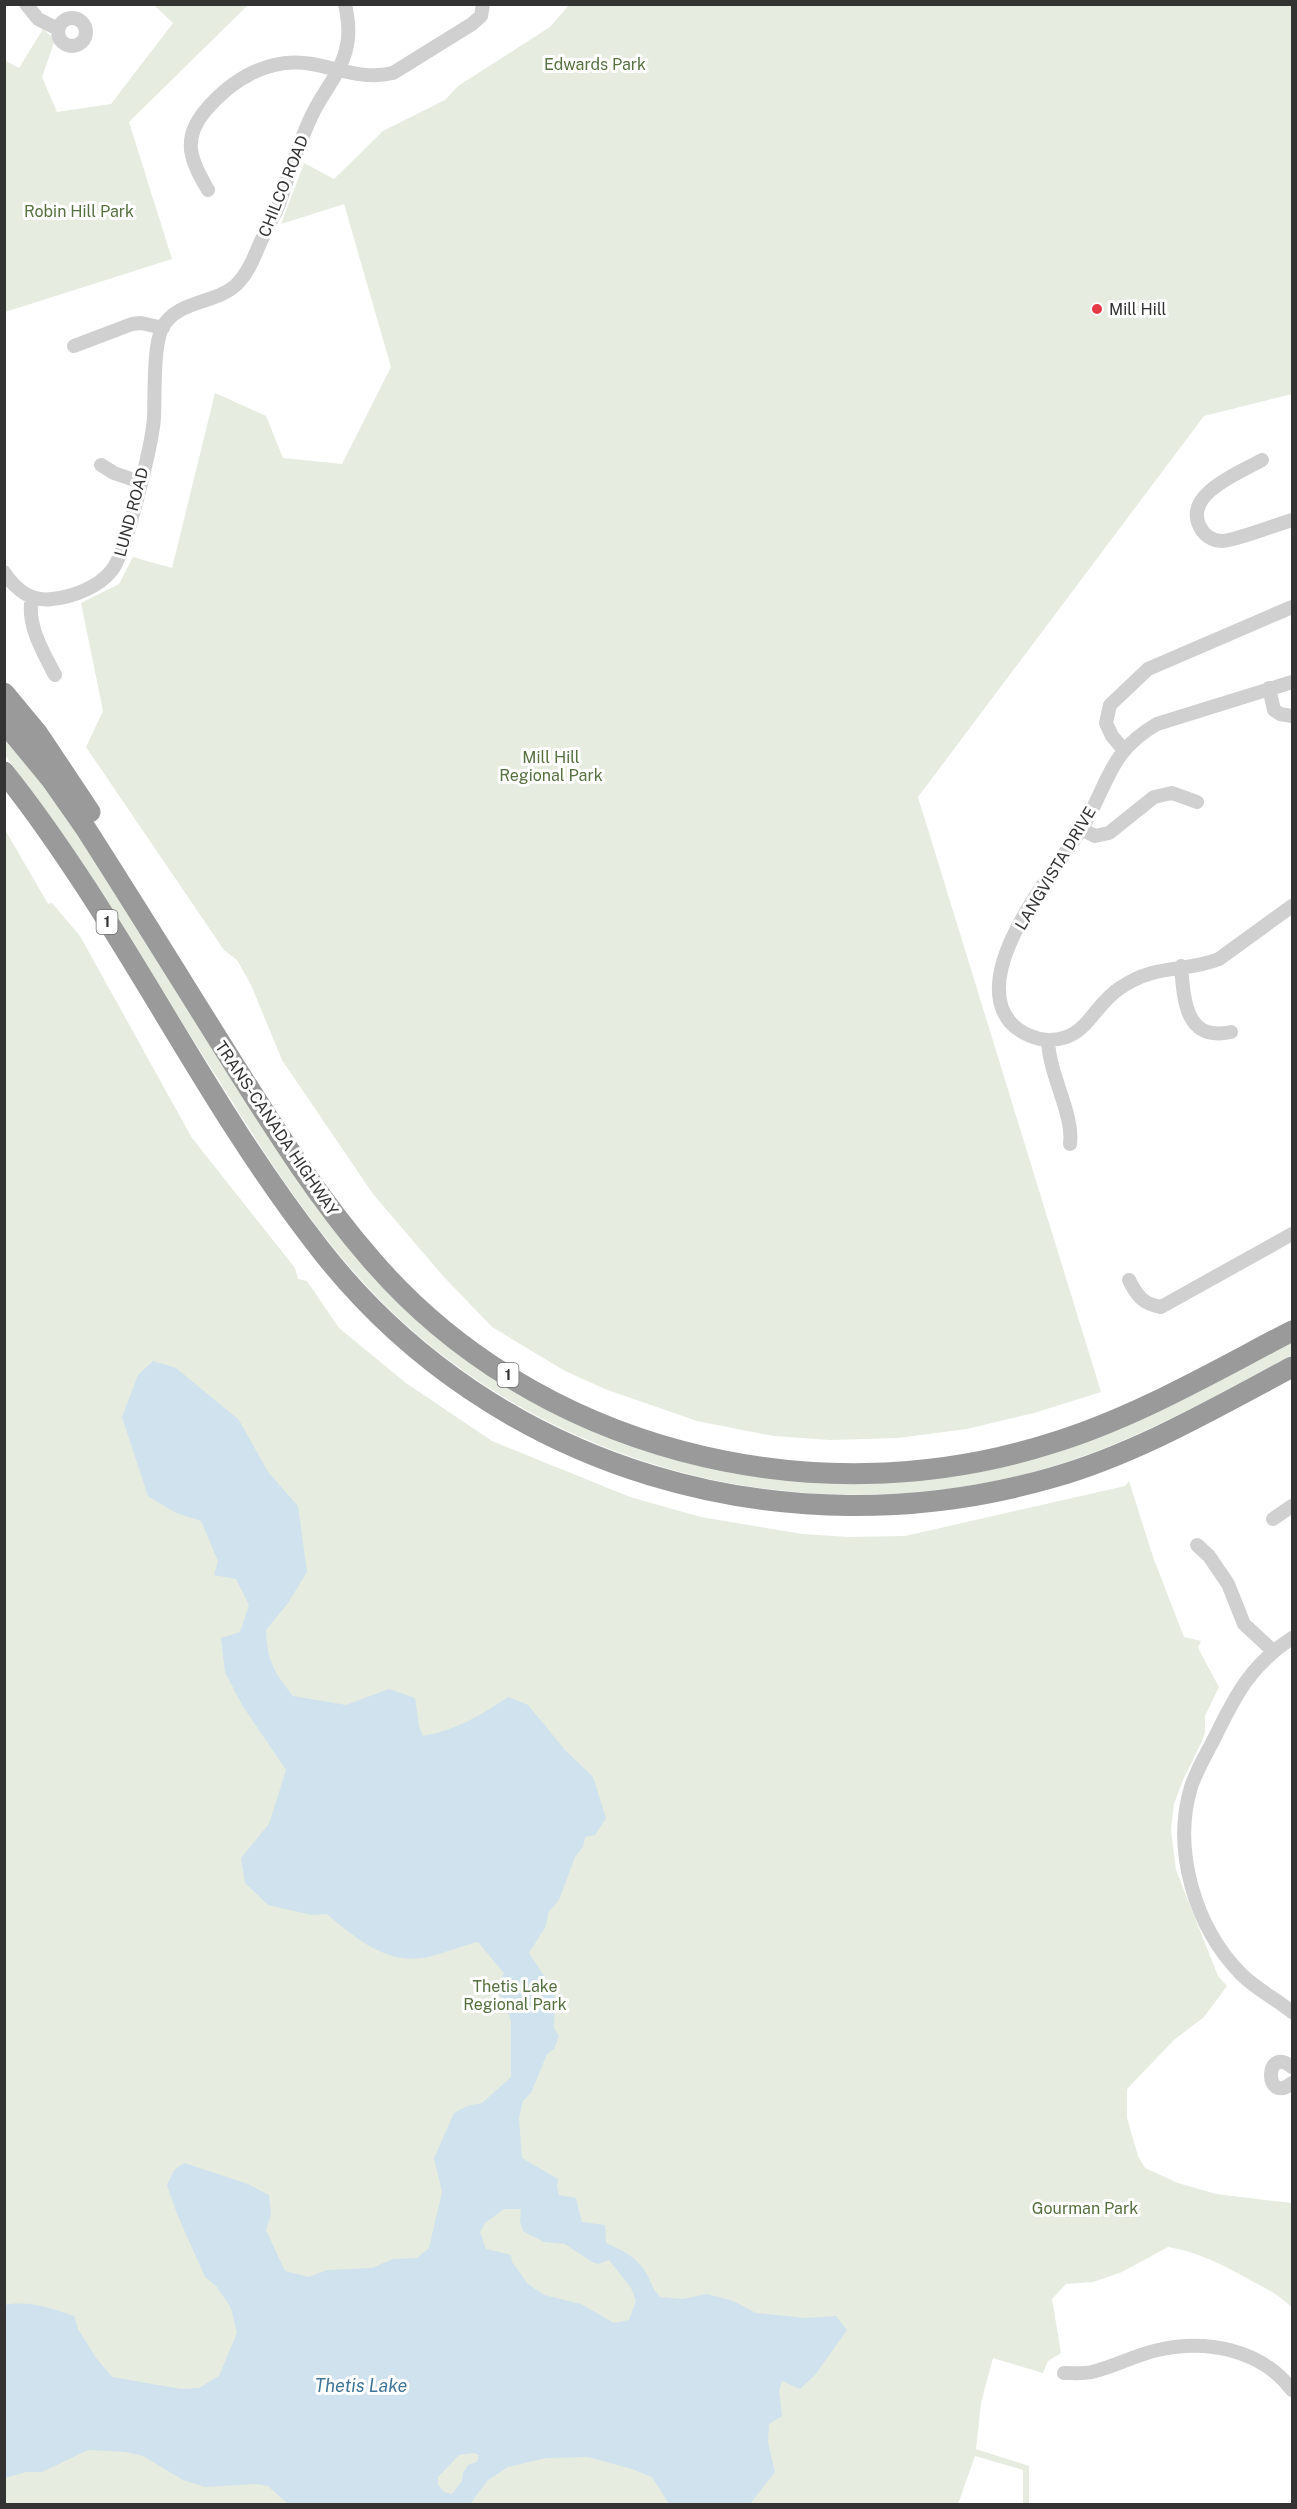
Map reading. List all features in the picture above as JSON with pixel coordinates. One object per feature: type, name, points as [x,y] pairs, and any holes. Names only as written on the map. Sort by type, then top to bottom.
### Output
[{"type":"highway","points":[[4,693],[38,734],[73,785],[139,897],[158,943]]},
{"type":"highway","name":"TRANS-CANADA HIGHWAY","points":[[4,722],[51,779],[80,821],[311,1184],[353,1238],[393,1283],[439,1325],[480,1357],[558,1404],[639,1438],[705,1458],[789,1472],[867,1475],[957,1466],[1031,1450],[1098,1427],[1167,1396],[1293,1331]]},
{"type":"highway","name":"TRANS-CANADA HIGHWAY","points":[[4,772],[72,866],[247,1146],[322,1252],[364,1300],[430,1359],[468,1388],[508,1413],[589,1454],[686,1486],[782,1503],[875,1507],[965,1498],[1055,1477],[1103,1460],[1201,1415],[1293,1367]]},
{"type":"highway","points":[[4,777],[21,793]]},
{"type":"street","points":[[26,4],[38,19],[58,29]]},
{"type":"street","name":"CHILCO ROAD","points":[[163,328],[169,318],[179,310],[218,297],[230,290],[244,274],[272,220],[312,114],[339,70],[347,44],[349,18],[345,4]]},
{"type":"street","points":[[208,190],[194,166],[190,150],[191,136],[196,122],[225,91],[252,72],[272,65],[292,62],[360,76],[393,73],[472,24],[481,16],[484,9],[483,4]]},
{"type":"street","points":[[74,346],[132,324],[141,323],[163,328]]},
{"type":"street","name":"LUND ROAD","points":[[32,597],[43,600],[54,599],[96,585],[112,571],[123,552],[153,423],[158,348],[163,328]]},
{"type":"street","points":[[1262,460],[1204,494],[1197,510],[1199,526],[1208,538],[1222,541],[1293,520]]},
{"type":"street","points":[[101,465],[114,473],[140,482]]},
{"type":"street","points":[[4,572],[15,587],[32,597],[30,604],[35,633],[55,675]]},
{"type":"street","points":[[1123,749],[1112,736],[1106,723],[1110,705],[1148,669],[1293,606]]},
{"type":"street","name":"LANGVISTA DRIVE","points":[[1048,1040],[1034,1037],[1012,1023],[1003,1007],[1000,979],[1019,924],[1081,829],[1109,771],[1123,749],[1132,740],[1157,724],[1293,682]]},
{"type":"street","points":[[1269,688],[1274,710],[1280,714],[1293,716]]},
{"type":"street","points":[[1081,829],[1095,836],[1109,833],[1154,796],[1172,793],[1197,802]]},
{"type":"street","points":[[1070,1144],[1072,1131],[1053,1070],[1048,1040],[1071,1037],[1079,1033],[1099,1005],[1132,980],[1149,973],[1209,963],[1228,954],[1293,906]]},
{"type":"street","points":[[1181,966],[1184,1004],[1194,1022],[1211,1033],[1231,1032]]},
{"type":"street","points":[[1129,1280],[1136,1294],[1146,1304],[1161,1307],[1293,1234]]},
{"type":"street","points":[[1273,1519],[1293,1506]]},
{"type":"street","points":[[1197,1545],[1209,1557],[1228,1584],[1244,1624],[1273,1651]]},
{"type":"street","points":[[1293,1638],[1273,1651],[1253,1670],[1235,1696],[1195,1777],[1186,1809],[1185,1852],[1194,1894],[1220,1948],[1242,1975],[1293,2012]]},
{"type":"street","points":[[1292,2065],[1285,2063],[1275,2065],[1270,2076],[1280,2088],[1286,2088],[1293,2083]]},
{"type":"street","points":[[1064,2373],[1090,2373],[1156,2350],[1203,2345],[1227,2348],[1253,2357],[1293,2390]]},
{"type":"green space","name":"Robin Hill Park","points":[[154,5],[248,5],[129,122],[172,259],[5,312],[4,60],[19,68],[43,29],[55,40],[42,77],[57,112],[111,104],[173,23]]},
{"type":"green space","name":"Mill Hill Regional Park","points":[[569,5],[1292,5],[1292,394],[1204,416],[918,797],[1101,1392],[1034,1413],[967,1429],[898,1438],[830,1440],[773,1436],[697,1421],[605,1389],[565,1371],[492,1327],[443,1276],[373,1194],[282,1060],[251,985],[237,960],[224,950],[86,747],[103,711],[81,603],[119,584],[133,557],[172,568],[215,393],[266,416],[283,458],[342,464],[391,367],[344,204],[281,224],[304,163],[334,179],[383,131],[445,100],[458,86],[550,27]]},
{"type":"green space","points":[[4,734],[34,769],[408,1308],[661,1454],[955,1475],[1292,1340],[1292,1355],[1177,1416],[1088,1455],[975,1485],[892,1494],[809,1493],[727,1482],[646,1462],[569,1432],[495,1392],[427,1343],[381,1301],[339,1255],[301,1206],[266,1155],[64,836],[5,755]]},
{"type":"green space","name":"Thetis Lake Regional Park","points":[[4,828],[48,904],[52,903],[80,936],[192,1138],[295,1268],[298,1279],[307,1281],[339,1328],[406,1383],[492,1441],[630,1497],[701,1517],[802,1534],[848,1537],[905,1536],[1125,1486],[1129,1481],[1153,1557],[1184,1637],[1201,1641],[1198,1648],[1219,1687],[1205,1716],[1205,1733],[1174,1804],[1171,1830],[1176,1870],[1218,1976],[1227,1986],[1204,2017],[1174,2040],[1127,2089],[1127,2118],[1138,2156],[1145,2168],[1178,2183],[1216,2194],[1292,2203],[1292,2308],[1272,2292],[1220,2264],[1190,2252],[1168,2247],[1122,2272],[1093,2282],[1066,2284],[1052,2299],[1061,2353],[1048,2361],[1043,2373],[993,2358],[981,2403],[976,2449],[1029,2466],[1029,2504],[1023,2504],[1023,2470],[975,2456],[958,2504],[5,2504]]},
{"type":"water","name":"Thetis Lake","points":[[153,1361],[176,1368],[239,1420],[268,1472],[298,1506],[307,1572],[288,1603],[266,1630],[268,1650],[273,1666],[293,1696],[346,1705],[389,1689],[415,1698],[419,1726],[423,1736],[467,1721],[508,1697],[528,1705],[565,1750],[593,1777],[606,1818],[595,1835],[585,1837],[583,1847],[575,1857],[559,1900],[548,1913],[546,1926],[529,1953],[555,1992],[554,2028],[559,2036],[554,2049],[547,2054],[531,2093],[523,2101],[519,2118],[522,2158],[558,2179],[559,2195],[576,2198],[582,2222],[605,2225],[606,2243],[624,2252],[645,2270],[654,2290],[660,2297],[683,2299],[707,2294],[733,2301],[756,2313],[805,2318],[836,2316],[847,2330],[815,2375],[800,2389],[782,2381],[779,2391],[782,2416],[769,2424],[768,2442],[775,2472],[750,2504],[669,2504],[652,2477],[588,2457],[546,2458],[508,2467],[488,2480],[470,2504],[288,2504],[268,2486],[257,2484],[205,2487],[183,2480],[143,2456],[126,2452],[88,2450],[42,2472],[26,2472],[5,2478],[5,2305],[31,2304],[74,2316],[78,2329],[96,2358],[112,2377],[181,2389],[199,2388],[219,2376],[237,2333],[231,2308],[217,2287],[205,2277],[177,2214],[167,2185],[174,2170],[184,2163],[248,2184],[269,2195],[271,2214],[266,2230],[285,2271],[309,2277],[327,2270],[372,2268],[393,2259],[417,2258],[429,2248],[442,2192],[434,2158],[454,2113],[467,2106],[482,2103],[511,2077],[511,2021],[496,1989],[504,1973],[478,1942],[428,1957],[413,1959],[386,1954],[361,1941],[327,1914],[312,1915],[268,1905],[245,1883],[241,1858],[269,1824],[286,1770],[242,1705],[225,1672],[221,1638],[240,1632],[249,1605],[236,1579],[214,1575],[218,1561],[201,1521],[176,1513],[148,1496],[122,1417],[138,1375]],"holes":[[[504,2209],[521,2209],[520,2221],[523,2231],[544,2242],[565,2244],[598,2264],[609,2260],[631,2288],[636,2301],[629,2320],[614,2323],[581,2304],[544,2295],[528,2284],[512,2262],[511,2255],[486,2249],[480,2232],[485,2223]],[[474,2453],[479,2455],[477,2462],[468,2465],[463,2473],[462,2481],[452,2494],[444,2492],[438,2485],[438,2477],[459,2455]]]},
{"type":"place","name":"Mill Hill","points":[[1097,309]]},
{"type":"park label","name":"Edwards Park","points":[[595,64]]},
{"type":"park label","name":"Gourman Park","points":[[1085,2208]]}]
